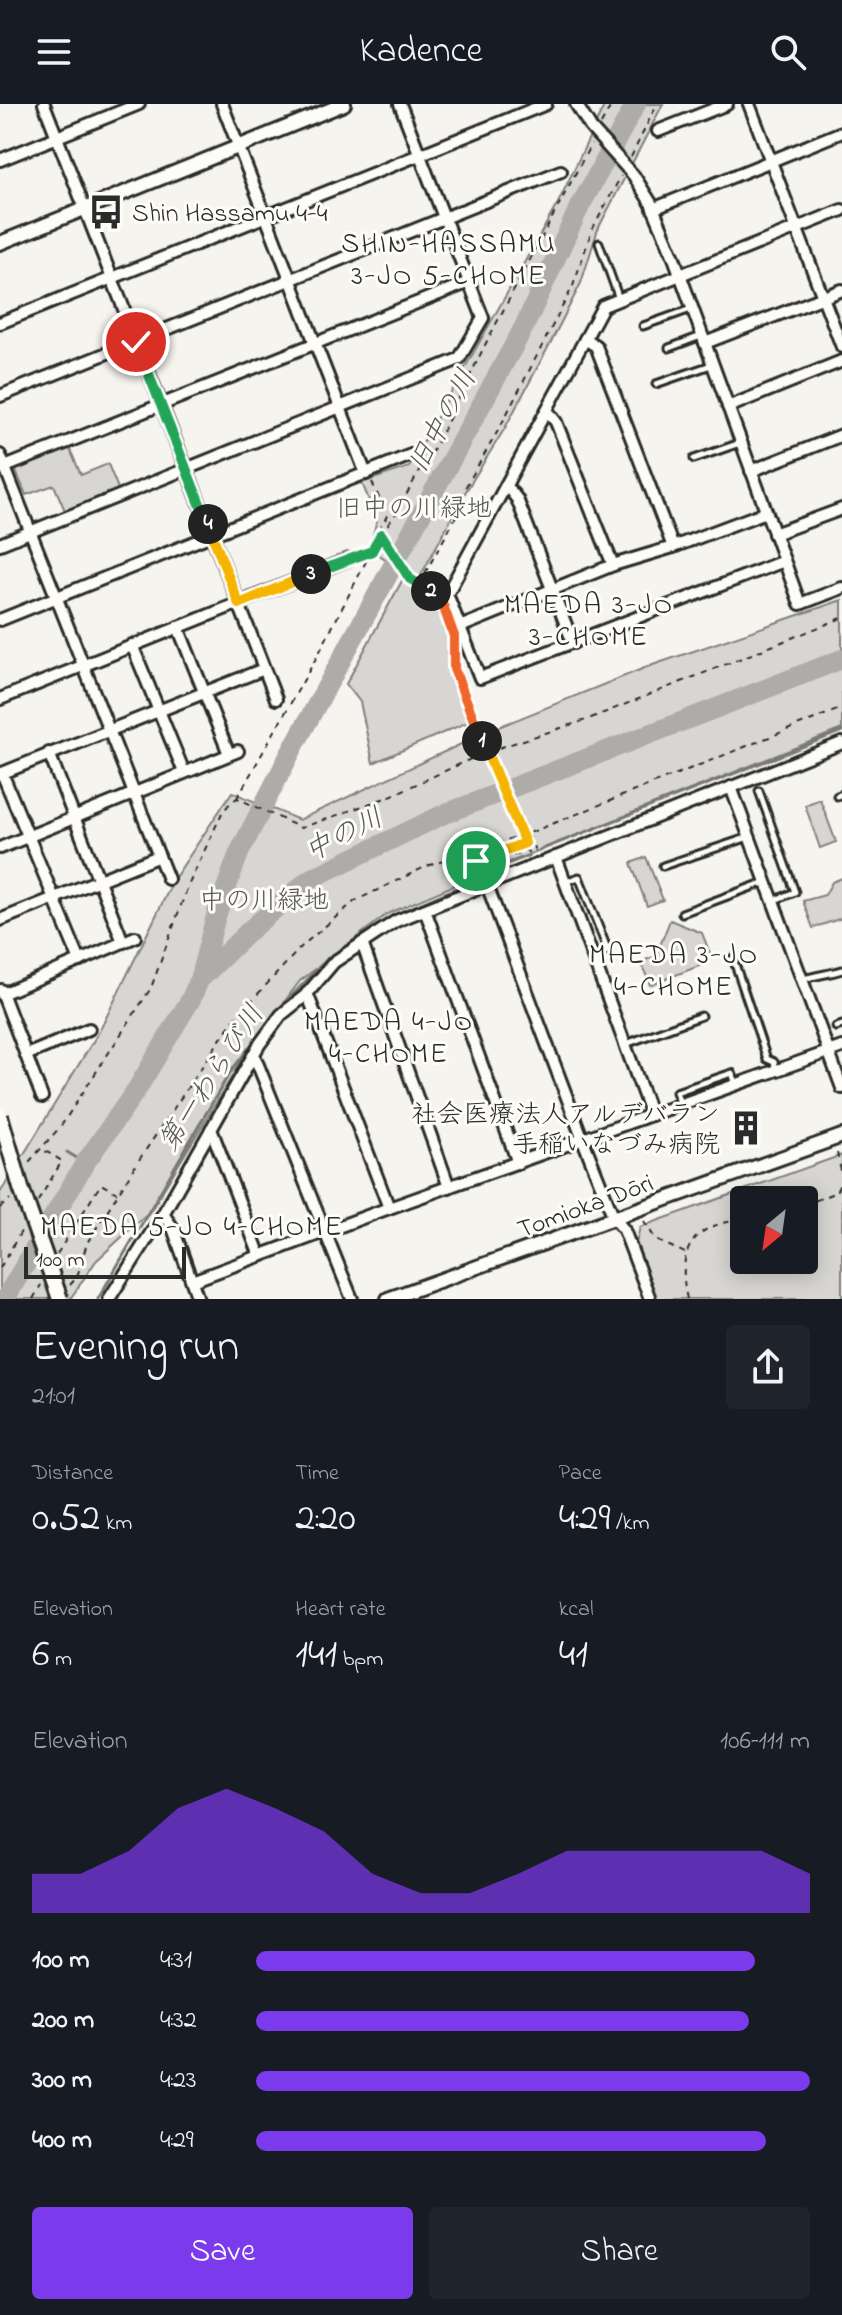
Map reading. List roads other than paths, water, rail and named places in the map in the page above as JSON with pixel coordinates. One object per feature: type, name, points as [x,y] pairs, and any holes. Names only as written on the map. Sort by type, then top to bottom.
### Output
[{"type":"main road","points":[[0,1116],[22,1192],[60,1299]]},
{"type":"street","points":[[44,104],[276,699]]},
{"type":"street","points":[[0,160],[139,104]]},
{"type":"street","points":[[222,104],[369,477]]},
{"type":"street","points":[[0,243],[344,104]]},
{"type":"street","points":[[0,544],[459,359],[483,318],[400,104]]},
{"type":"street","points":[[0,323],[546,104]]},
{"type":"street","points":[[576,104],[594,131],[624,164],[653,209],[800,604],[842,588]]},
{"type":"street","points":[[658,131],[727,104]]},
{"type":"street","points":[[749,104],[842,347]]},
{"type":"street","points":[[653,209],[842,132]]},
{"type":"street","points":[[0,396],[561,171]]},
{"type":"street","points":[[784,561],[480,678],[457,632],[447,594],[603,306],[842,210]]},
{"type":"street","points":[[2,468],[469,282]]},
{"type":"street","points":[[703,340],[842,290]]},
{"type":"street","points":[[585,339],[596,346],[673,547]]},
{"type":"street","points":[[728,407],[842,361]]},
{"type":"street","points":[[547,410],[556,422],[613,565]]},
{"type":"street","points":[[751,471],[842,435]]},
{"type":"street","points":[[0,620],[369,477],[416,453]]},
{"type":"street","points":[[0,455],[2,468],[58,598],[159,856],[174,880]]},
{"type":"street","points":[[506,485],[517,499],[573,643]]},
{"type":"street","points":[[774,534],[842,509]]},
{"type":"street","points":[[457,632],[552,588],[766,512]]},
{"type":"street","points":[[0,699],[349,559]]},
{"type":"street","points":[[0,848],[233,753],[178,627]]},
{"type":"street","points":[[132,645],[184,772]]},
{"type":"street","points":[[80,961],[1,773],[264,669]]},
{"type":"street","points":[[109,1299],[163,1214],[254,1055],[281,1015],[307,993],[334,962],[396,921],[842,743]]},
{"type":"street","points":[[49,753],[123,942]]},
{"type":"street","points":[[731,787],[842,1088]]},
{"type":"street","points":[[0,920],[159,856]]},
{"type":"street","points":[[556,857],[651,1115]]},
{"type":"street","points":[[487,885],[583,1140],[614,1218],[624,1230],[648,1299]]},
{"type":"street","points":[[425,910],[518,1163]]},
{"type":"street","points":[[42,1097],[1,991],[135,937]]},
{"type":"street","points":[[362,943],[449,1187]]},
{"type":"street","points":[[307,993],[389,1208]]},
{"type":"street","points":[[26,1055],[89,1029]]},
{"type":"street","points":[[192,1281],[842,1047]]},
{"type":"street","points":[[254,1055],[352,1299]]},
{"type":"street","points":[[211,1129],[260,1256]]},
{"type":"street","name":"Tomioka Dōri","points":[[388,1299],[842,1136]]},
{"type":"street","points":[[163,1214],[173,1228],[198,1299]]},
{"type":"lane","points":[[599,243],[619,300]]},
{"type":"lane","points":[[643,326],[692,308]]},
{"type":"lane","points":[[669,348],[703,340]]},
{"type":"lane","points":[[656,384],[712,365]]},
{"type":"lane","points":[[694,459],[741,443]]},
{"type":"lane","points":[[759,791],[795,892],[774,901]]},
{"type":"lane","points":[[663,866],[750,837]]},
{"type":"lane","points":[[565,882],[579,877],[608,951],[592,957]]},
{"type":"lane","points":[[682,913],[766,881]]},
{"type":"lane","points":[[733,958],[767,1059],[774,1062],[777,1070]]},
{"type":"lane","points":[[803,979],[817,975],[823,977],[842,970]]},
{"type":"lane","points":[[625,1045],[701,1016]]},
{"type":"waterway","name":"旧中の川","points":[[199,980],[216,916],[239,853],[293,748],[524,327],[579,208],[636,104]]},
{"type":"waterway","name":"中の川","points":[[5,1299],[85,1163],[137,1089],[191,999],[199,980],[251,929],[310,879],[442,815],[842,659]]},
{"type":"waterway","name":"第一わらび川","points":[[540,850],[842,731]]},
{"type":"waterway","name":"第一わらび川","points":[[98,1299],[229,1074],[277,1011],[328,958],[390,917],[475,880],[480,874],[528,856]]},
{"type":"waterway","points":[[67,1152],[85,1163]]},
{"type":"place","name":"Shin Hassamu 4-4","points":[[106,212]]},
{"type":"place","name":"社会医療法人アルデバラン 手稲いなづみ病院","points":[[746,1128]]},
{"type":"district","name":"SHIN-HASSAMU 3-JO 5-CHOME","points":[[449,258]]},
{"type":"district","name":"MAEDA 3-JO 3-CHOME","points":[[589,619]]},
{"type":"district","name":"MAEDA 3-JO 4-CHOME","points":[[674,969]]},
{"type":"district","name":"MAEDA 4-JO 4-CHOME","points":[[389,1036]]},
{"type":"district","name":"MAEDA 5-JO 4-CHOME","points":[[192,1225]]},
{"type":"park label","name":"旧中の川緑地","points":[[414,507]]},
{"type":"park label","name":"中の川緑地","points":[[264,899]]}]
